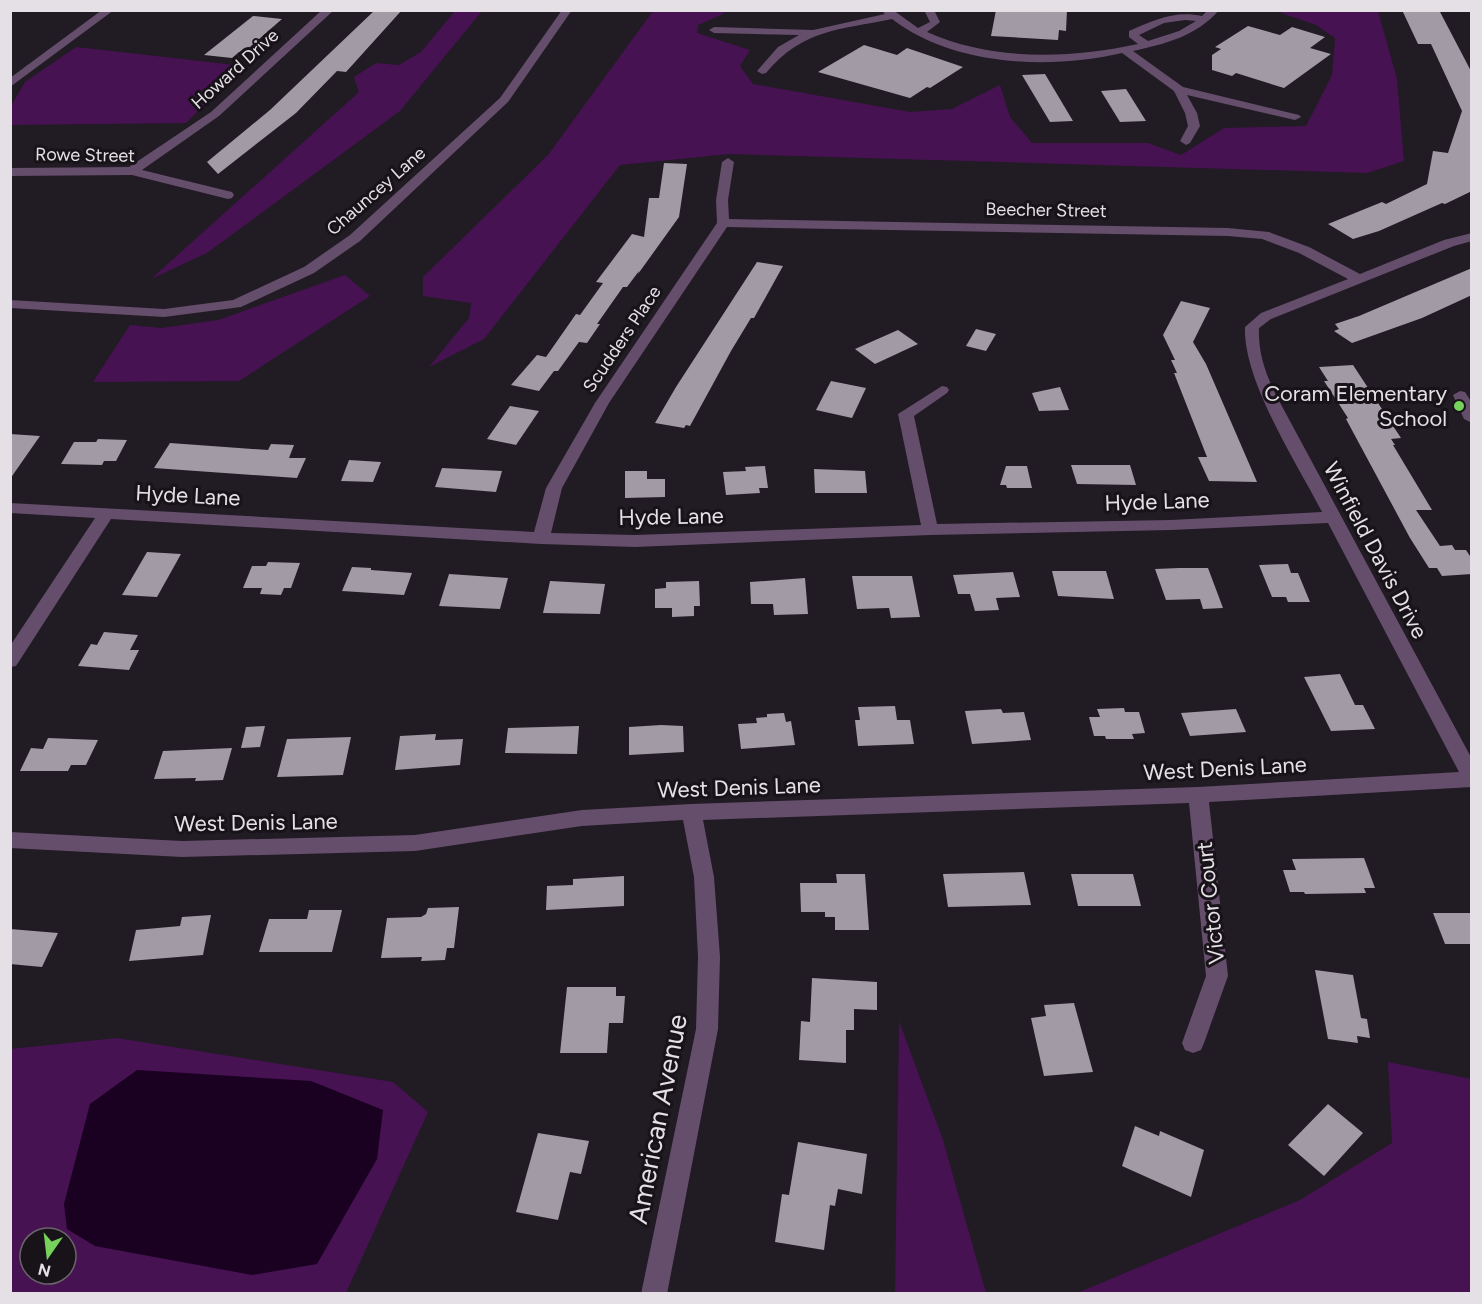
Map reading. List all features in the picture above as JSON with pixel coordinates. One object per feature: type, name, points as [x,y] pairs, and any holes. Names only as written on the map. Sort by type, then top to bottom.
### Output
[{"type":"street","points":[[10,84],[109,10]]},
{"type":"street","name":"Howard Drive","points":[[132,171],[215,114],[329,10]]},
{"type":"street","name":"Chauncey Lane","points":[[10,304],[164,314],[236,304],[309,270],[355,237],[504,100],[567,10]]},
{"type":"street","points":[[918,32],[935,22],[929,10]]},
{"type":"street","points":[[762,71],[784,48],[818,32],[889,13],[918,32],[958,46],[1016,57],[1060,57],[1126,51],[1180,36],[1205,20],[1214,10]]},
{"type":"street","points":[[1148,45],[1134,37],[1133,33],[1173,15],[1189,15],[1205,20]]},
{"type":"street","points":[[714,30],[818,32]]},
{"type":"street","points":[[1126,51],[1179,90],[1295,117]]},
{"type":"street","points":[[1179,90],[1191,113],[1194,126],[1186,141]]},
{"type":"street","points":[[723,223],[722,200],[728,162]]},
{"type":"street","name":"Rowe Street","points":[[10,172],[132,171],[228,195]]},
{"type":"street","name":"Beecher Street","points":[[723,223],[1228,232],[1264,235],[1304,250],[1359,279]]},
{"type":"street","name":"Scudders Place","points":[[541,538],[554,488],[602,403],[723,223]]},
{"type":"street","name":"Winfield Davis Drive","points":[[1472,237],[1449,243],[1266,316],[1252,327],[1250,343],[1256,366],[1266,387],[1472,778]]},
{"type":"street","points":[[930,530],[906,414],[942,390]]},
{"type":"street","points":[[1460,395],[1472,419]]},
{"type":"street","name":"Hyde Lane","points":[[10,508],[541,538],[635,541],[930,530],[1171,525],[1334,517]]},
{"type":"street","points":[[10,661],[107,513]]},
{"type":"street","name":"West Denis Lane","points":[[10,840],[182,849],[415,843],[582,818],[692,812],[1198,795],[1472,778]]},
{"type":"street","name":"Victor Court","points":[[1193,1043],[1217,976],[1198,795]]},
{"type":"street","name":"American Avenue","points":[[654,1293],[707,1029],[709,957],[704,877],[692,812]]},
{"type":"shaded area","points":[[455,11],[482,11],[400,111],[207,253],[151,279],[359,92],[354,77],[376,63],[399,65],[421,52]]},
{"type":"shaded area","points":[[653,11],[724,11],[723,14],[698,25],[697,33],[750,50],[740,66],[753,84],[910,112],[952,109],[1000,85],[1010,117],[1032,143],[1148,143],[1181,155],[1224,128],[1306,126],[1332,75],[1335,38],[1316,25],[1281,13],[1284,11],[1378,11],[1397,79],[1404,161],[1367,173],[729,154],[620,165],[484,339],[429,367],[469,318],[471,303],[423,296],[423,277],[548,155]]},
{"type":"shaded area","points":[[76,47],[244,66],[186,123],[11,125],[11,106],[25,82]]},
{"type":"shaded area","points":[[345,275],[370,296],[239,381],[93,382],[130,325],[162,328],[218,320]]},
{"type":"shaded area","points":[[899,1021],[943,1140],[986,1293],[895,1293]]},
{"type":"shaded area","points":[[117,1038],[393,1082],[428,1112],[346,1293],[11,1293],[10,1049]]},
{"type":"shaded area","points":[[1388,1062],[1471,1079],[1471,1293],[1077,1293],[1300,1200],[1392,1143]]},
{"type":"shaded area","points":[[137,1070],[311,1081],[383,1110],[377,1159],[317,1264],[252,1275],[95,1246],[78,1236],[78,1226],[67,1226],[64,1204],[90,1104]]},
{"type":"building","points":[[375,10],[402,10],[346,72],[337,71],[296,113],[218,174],[207,162],[270,110]]},
{"type":"building","points":[[996,10],[1067,10],[1066,31],[1059,30],[1058,40],[991,36]]},
{"type":"building","points":[[1402,10],[1439,10],[1472,73],[1472,191],[1379,231],[1353,239],[1328,224],[1382,202],[1386,204],[1427,184],[1433,151],[1448,153],[1462,111],[1431,44],[1418,44]]},
{"type":"building","points":[[253,16],[282,19],[243,53],[239,52],[232,58],[204,55]]},
{"type":"building","points":[[1248,26],[1280,35],[1292,27],[1325,37],[1310,48],[1331,54],[1284,88],[1236,73],[1232,76],[1212,70],[1212,55],[1221,49],[1215,47]]},
{"type":"building","points":[[864,45],[897,55],[907,48],[963,67],[910,98],[818,72]]},
{"type":"building","points":[[1045,74],[1073,121],[1050,122],[1022,75]]},
{"type":"building","points":[[1126,89],[1146,121],[1120,122],[1101,91]]},
{"type":"building","points":[[664,163],[687,164],[679,217],[638,274],[639,271],[627,287],[623,287],[597,324],[600,324],[587,343],[579,342],[558,371],[554,371],[539,391],[511,385],[537,355],[546,357],[576,314],[580,315],[603,283],[596,282],[632,234],[644,237],[649,198],[659,198]]},
{"type":"building","points":[[757,262],[783,266],[754,318],[751,318],[731,351],[690,426],[686,425],[684,428],[655,423],[676,387]]},
{"type":"building","points":[[1472,268],[1472,295],[1422,318],[1352,343],[1334,331],[1339,329],[1335,324]]},
{"type":"building","points":[[1181,301],[1210,308],[1193,342],[1206,364],[1257,482],[1209,481],[1198,457],[1207,457],[1174,373],[1177,373],[1171,360],[1175,360],[1163,335]]},
{"type":"building","points":[[976,329],[996,334],[986,351],[966,346]]},
{"type":"building","points":[[898,330],[918,344],[875,364],[855,349]]},
{"type":"building","points":[[1353,365],[1401,438],[1391,439],[1395,445],[1393,445],[1432,510],[1416,510],[1440,546],[1452,545],[1455,550],[1466,550],[1472,559],[1472,574],[1442,576],[1437,568],[1429,568],[1410,538],[1346,419],[1348,418],[1324,381],[1328,381],[1319,367]]},
{"type":"building","points":[[831,381],[866,388],[852,418],[816,410]]},
{"type":"building","points":[[1060,387],[1069,410],[1039,411],[1032,393]]},
{"type":"building","points":[[510,406],[539,411],[516,445],[487,439]]},
{"type":"building","points":[[10,434],[40,436],[10,479]]},
{"type":"building","points":[[98,439],[127,440],[116,461],[104,461],[102,465],[61,464],[74,442],[96,442]]},
{"type":"building","points":[[170,443],[268,450],[271,444],[294,445],[289,458],[306,458],[297,478],[154,468]]},
{"type":"building","points":[[349,460],[381,462],[373,482],[341,481]]},
{"type":"building","points":[[1071,465],[1130,465],[1136,485],[1077,484]]},
{"type":"building","points":[[765,466],[768,488],[759,488],[760,493],[726,495],[723,472],[746,471],[745,467]]},
{"type":"building","points":[[1006,466],[1027,466],[1032,488],[1007,488],[1006,485],[1000,485]]},
{"type":"building","points":[[442,468],[502,471],[496,492],[435,487]]},
{"type":"building","points":[[814,469],[865,471],[867,493],[815,493]]},
{"type":"building","points":[[625,471],[647,471],[647,479],[665,479],[665,497],[625,498]]},
{"type":"building","points":[[147,552],[181,554],[157,597],[122,595]]},
{"type":"building","points":[[268,562],[300,563],[291,588],[284,588],[281,595],[260,594],[262,588],[243,588],[252,566],[266,566]]},
{"type":"building","points":[[1288,564],[1291,573],[1298,573],[1310,602],[1288,602],[1286,597],[1272,597],[1259,565]]},
{"type":"building","points":[[352,567],[412,573],[404,595],[342,591]]},
{"type":"building","points":[[1208,568],[1223,608],[1203,609],[1200,599],[1166,600],[1155,569]]},
{"type":"building","points":[[1052,571],[1106,571],[1114,599],[1058,596]]},
{"type":"building","points":[[1013,572],[1020,597],[996,598],[999,610],[975,611],[970,594],[958,594],[953,575]]},
{"type":"building","points":[[449,574],[508,578],[500,609],[439,606]]},
{"type":"building","points":[[852,576],[912,576],[920,617],[891,618],[889,608],[857,609]]},
{"type":"building","points":[[805,578],[808,614],[774,615],[773,604],[751,604],[750,582]]},
{"type":"building","points":[[550,581],[605,584],[600,614],[543,613]]},
{"type":"building","points":[[699,581],[700,606],[694,606],[694,616],[672,617],[672,608],[655,608],[655,589],[666,588],[666,582]]},
{"type":"building","points":[[104,632],[138,635],[130,650],[139,650],[129,670],[78,666],[91,644],[97,645]]},
{"type":"building","points":[[1340,674],[1355,705],[1363,705],[1375,729],[1331,731],[1304,677]]},
{"type":"building","points":[[895,706],[897,720],[910,720],[914,744],[858,746],[855,720],[860,720],[858,707]]},
{"type":"building","points":[[1124,708],[1125,712],[1139,712],[1145,733],[1132,734],[1134,739],[1106,739],[1105,736],[1094,736],[1089,717],[1100,717],[1097,709]]},
{"type":"building","points":[[1001,709],[1003,713],[1024,712],[1031,740],[972,744],[965,711]]},
{"type":"building","points":[[1236,709],[1246,732],[1190,736],[1181,713]]},
{"type":"building","points":[[784,713],[786,722],[791,721],[795,745],[741,749],[738,724],[757,723],[756,718],[767,717],[767,714]]},
{"type":"building","points":[[265,726],[260,747],[241,748],[246,727]]},
{"type":"building","points":[[579,726],[577,754],[505,753],[508,728]]},
{"type":"building","points":[[683,726],[684,752],[629,755],[629,727]]},
{"type":"building","points":[[436,734],[435,740],[463,739],[460,765],[395,770],[400,736]]},
{"type":"building","points":[[351,737],[343,775],[277,777],[287,739]]},
{"type":"building","points":[[48,738],[98,740],[86,765],[71,765],[68,771],[20,771],[31,748],[43,749]]},
{"type":"building","points":[[232,748],[223,780],[154,779],[163,751]]},
{"type":"building","points":[[1364,858],[1375,888],[1364,888],[1366,893],[1305,894],[1304,892],[1290,892],[1283,870],[1296,870],[1292,859]]},
{"type":"building","points":[[1024,872],[1031,905],[948,907],[943,874]]},
{"type":"building","points":[[836,874],[865,874],[869,930],[835,930],[835,917],[825,917],[825,912],[801,912],[800,883],[837,883]]},
{"type":"building","points":[[1071,874],[1133,874],[1141,906],[1078,906]]},
{"type":"building","points":[[624,876],[624,906],[546,910],[547,886],[573,885],[573,879]]},
{"type":"building","points":[[459,907],[454,948],[447,948],[445,960],[421,961],[422,957],[381,958],[387,918],[421,917],[426,914],[428,908]]},
{"type":"building","points":[[309,910],[342,910],[332,952],[259,952],[269,919],[307,919]]},
{"type":"building","points":[[1433,913],[1472,913],[1472,944],[1445,944]]},
{"type":"building","points":[[211,915],[203,955],[129,961],[136,930],[180,926],[182,917]]},
{"type":"building","points":[[10,929],[58,933],[42,967],[10,964]]},
{"type":"building","points":[[1315,970],[1353,975],[1361,1018],[1367,1019],[1370,1038],[1357,1036],[1358,1043],[1328,1039]]},
{"type":"building","points":[[812,978],[877,982],[877,1010],[854,1009],[854,1030],[846,1030],[846,1063],[799,1060],[801,1021],[810,1022]]},
{"type":"building","points":[[567,987],[616,987],[616,996],[625,996],[623,1023],[609,1023],[607,1053],[560,1053]]},
{"type":"building","points":[[1074,1003],[1093,1072],[1044,1076],[1031,1018],[1046,1016],[1044,1005]]},
{"type":"building","points":[[1328,1104],[1363,1133],[1324,1176],[1288,1145]]},
{"type":"building","points":[[1135,1126],[1159,1136],[1160,1131],[1204,1150],[1191,1197],[1122,1166]]},
{"type":"building","points":[[538,1133],[589,1141],[581,1174],[570,1172],[558,1220],[516,1212]]},
{"type":"building","points":[[798,1142],[867,1154],[862,1194],[838,1189],[835,1206],[830,1205],[824,1250],[775,1242],[782,1194],[789,1195]]},
{"type":"place","name":"Coram Elementary School","points":[[1459,406]]}]
